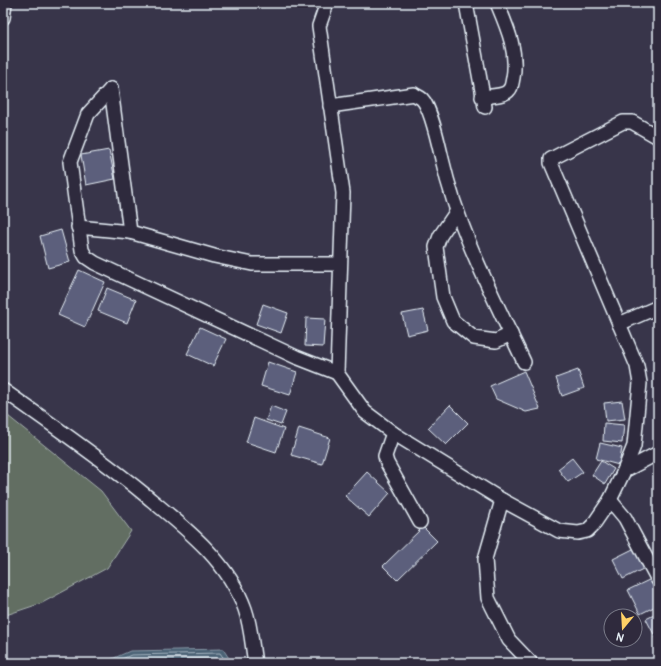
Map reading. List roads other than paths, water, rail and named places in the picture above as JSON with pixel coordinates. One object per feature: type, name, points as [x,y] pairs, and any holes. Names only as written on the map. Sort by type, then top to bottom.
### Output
[{"type":"street","points":[[3,18],[5,3]]},
{"type":"street","points":[[327,3],[319,26],[342,193],[337,373]]},
{"type":"street","points":[[466,3],[483,102],[506,93],[511,85],[514,73],[515,64],[512,43],[497,3]]},
{"type":"street","points":[[130,232],[111,89],[88,114],[70,162],[78,227],[82,250],[86,257],[95,263],[296,357],[337,373],[365,412],[393,433],[502,500],[559,531],[578,533],[587,530],[593,525],[610,500],[624,471],[634,446],[640,383],[637,366],[551,161],[553,156],[624,122],[632,122],[658,137]]},
{"type":"street","points":[[330,106],[414,94],[422,99],[434,127],[448,185],[457,211],[484,278],[524,362]]},
{"type":"street","points":[[457,211],[440,236],[436,247],[442,297],[453,321],[474,338],[496,341],[511,334]]},
{"type":"street","points":[[78,227],[130,232],[214,256],[252,264],[340,264]]},
{"type":"street","points":[[619,324],[658,307]]},
{"type":"street","points":[[3,390],[105,462],[189,531],[200,542],[233,584],[245,610],[255,663]]},
{"type":"street","points":[[393,433],[385,456],[387,463],[420,522]]},
{"type":"street","points":[[624,471],[658,453]]},
{"type":"street","points":[[502,500],[485,559],[488,598],[509,640],[531,663]]},
{"type":"street","points":[[610,500],[625,518],[658,580]]},
{"type":"water","points":[[223,649],[232,663],[103,663],[130,651]]}]
